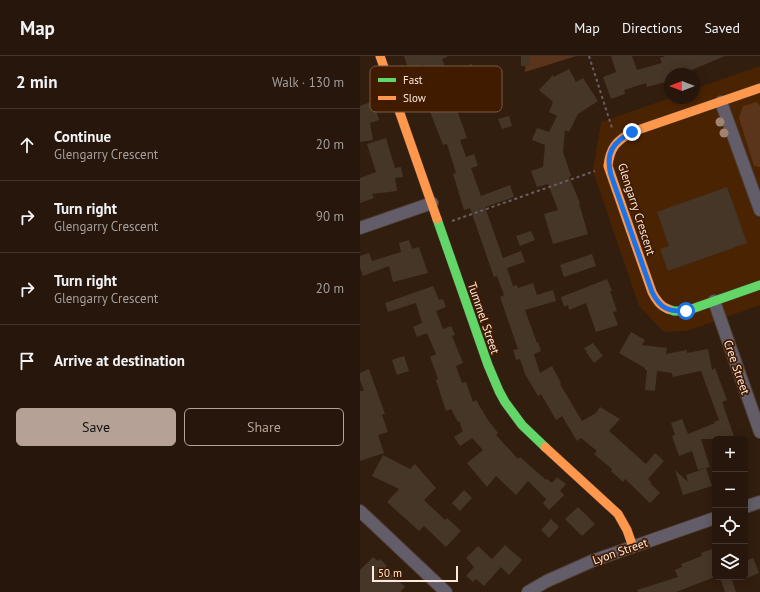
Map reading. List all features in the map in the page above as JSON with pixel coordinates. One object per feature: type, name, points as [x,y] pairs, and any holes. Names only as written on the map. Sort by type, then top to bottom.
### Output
[{"type":"street","name":"Tummel Street","points":[[380,56],[384,66]]},
{"type":"street","name":"Glengarry Crescent","points":[[760,88],[632,132],[623,137],[617,143],[608,157],[608,166],[646,278],[656,301],[670,310],[686,311],[760,285]]},
{"type":"street","points":[[721,102],[760,210]]},
{"type":"street","name":"Tummel Street","points":[[400,112],[488,365],[499,391],[522,425],[618,514],[623,521],[633,547]]},
{"type":"street","points":[[360,228],[432,203]]},
{"type":"street","name":"Cree Street","points":[[714,301],[760,432]]},
{"type":"street","points":[[748,506],[760,502]]},
{"type":"street","points":[[360,511],[446,592]]},
{"type":"street","name":"Lyon Street","points":[[528,592],[547,581],[592,561],[712,519]]},
{"type":"path","points":[[589,56],[617,143]]},
{"type":"path","points":[[440,226],[608,166]]},
{"type":"shaded area","points":[[526,56],[576,56],[525,72]]},
{"type":"shaded area","points":[[760,66],[760,305],[687,331],[664,332],[639,306],[593,171],[601,122],[664,100],[664,104],[700,104],[700,87]]},
{"type":"shaded area","points":[[757,102],[760,106],[760,167],[754,166],[739,118],[743,106]]},
{"type":"building","points":[[404,56],[447,56],[442,59],[445,66],[407,66]]},
{"type":"building","points":[[521,56],[530,56],[530,66],[521,66]]},
{"type":"building","points":[[611,56],[632,56],[637,70],[662,63],[660,58],[666,56],[725,56],[696,68],[664,68],[664,83],[647,87],[646,83],[624,90],[625,94],[611,99],[603,77],[616,72]]},
{"type":"building","points":[[569,69],[576,82],[583,78],[598,101],[578,114],[569,132],[565,130],[563,152],[571,176],[569,177],[580,203],[588,234],[553,244],[544,214],[558,210],[548,184],[537,187],[531,171],[543,167],[545,145],[532,140],[537,128],[549,132],[557,116],[549,112],[553,102],[539,90],[553,75],[554,77]]},
{"type":"building","points":[[370,102],[370,112],[376,112],[379,120],[370,123],[373,140],[360,142],[360,106]]},
{"type":"building","points":[[430,112],[458,112],[467,138],[460,140],[466,157],[474,154],[478,166],[471,168],[481,196],[510,185],[514,197],[485,207],[503,258],[521,251],[525,262],[507,268],[513,286],[517,285],[518,288],[533,283],[537,295],[553,290],[556,301],[525,310],[541,351],[534,354],[540,373],[552,366],[561,383],[560,384],[582,421],[596,413],[600,407],[620,419],[609,431],[646,464],[655,453],[664,461],[648,479],[660,493],[650,503],[625,479],[623,482],[611,471],[612,469],[594,454],[597,451],[581,438],[577,441],[562,416],[556,420],[541,394],[538,396],[525,374],[520,359],[516,360],[513,350],[518,349],[500,297],[504,295],[497,276],[494,277],[470,208],[464,210],[453,174],[456,173],[447,144],[443,145]]},
{"type":"building","points":[[509,116],[512,126],[502,129],[498,119]]},
{"type":"building","points":[[386,138],[395,168],[401,167],[403,177],[395,178],[397,191],[372,194],[374,198],[360,203],[360,178],[376,172],[367,144]]},
{"type":"building","points":[[727,187],[747,243],[668,271],[660,249],[669,246],[657,212]]},
{"type":"building","points":[[531,231],[535,240],[520,246],[516,236]]},
{"type":"building","points":[[409,240],[412,249],[419,247],[428,273],[393,282],[389,266],[363,276],[360,267],[360,256],[369,253],[372,261],[401,252],[399,243]]},
{"type":"building","points":[[592,254],[596,266],[564,277],[560,265]]},
{"type":"building","points":[[607,279],[617,311],[613,312],[618,325],[596,332],[586,303],[569,310],[568,305],[564,307],[561,297]]},
{"type":"building","points":[[433,286],[439,300],[443,299],[446,307],[436,311],[443,329],[451,326],[455,335],[452,336],[463,363],[456,366],[462,383],[466,382],[473,402],[476,400],[498,433],[496,435],[518,459],[520,457],[546,480],[547,479],[552,483],[557,477],[566,484],[560,491],[564,495],[549,510],[543,503],[546,499],[528,481],[516,495],[496,476],[487,487],[467,463],[483,450],[472,438],[460,446],[454,437],[463,431],[460,425],[461,424],[459,421],[458,422],[451,409],[446,411],[436,380],[438,379],[430,357],[436,354],[427,333],[417,337],[413,327],[422,323],[416,303],[388,312],[385,303]]},
{"type":"building","points":[[631,332],[645,340],[642,345],[667,348],[666,354],[687,350],[687,353],[708,349],[712,370],[715,368],[727,400],[722,402],[734,436],[712,436],[712,439],[701,439],[710,467],[698,470],[692,451],[679,456],[672,436],[675,435],[671,423],[682,419],[688,434],[719,420],[701,371],[673,377],[672,373],[657,371],[655,391],[645,390],[647,370],[619,353]]},
{"type":"building","points":[[593,343],[603,356],[594,363],[584,348]]},
{"type":"building","points":[[404,356],[409,371],[397,375],[392,360]]},
{"type":"building","points":[[369,369],[385,414],[382,415],[388,432],[378,435],[384,453],[360,461],[360,391],[364,391],[360,380],[360,373]]},
{"type":"building","points":[[383,455],[410,469],[415,464],[436,488],[424,500],[445,520],[447,518],[461,531],[446,547],[424,526],[419,531],[387,502],[399,489],[372,476]]},
{"type":"building","points":[[706,468],[712,486],[683,495],[675,470],[688,482],[686,475]]},
{"type":"building","points":[[464,490],[472,498],[460,511],[452,503]]},
{"type":"building","points":[[578,507],[595,524],[582,536],[565,519]]},
{"type":"building","points":[[551,519],[559,527],[549,538],[541,530]]},
{"type":"building","points":[[505,545],[522,560],[509,575],[501,567],[484,586],[476,579],[473,582],[466,576],[474,567],[466,558],[478,546],[492,559]]},
{"type":"building","points":[[712,549],[712,578],[676,592],[638,592],[637,590],[678,577],[675,570],[682,567],[681,564],[702,556],[701,553]]},
{"type":"building","points":[[373,557],[378,561],[380,559],[387,566],[385,568],[405,587],[400,592],[360,592],[360,570]]},
{"type":"building","points":[[753,558],[759,573],[748,578],[748,560]]},
{"type":"building","points":[[721,580],[732,580],[736,592],[725,592]]},
{"type":"traffic: fast","points":[[437,219],[488,365],[499,391],[522,425],[545,447]]},
{"type":"traffic: fast","points":[[668,309],[674,311],[686,311],[760,285]]},
{"type":"traffic: slow","points":[[380,56],[383,66]]},
{"type":"traffic: slow","points":[[668,309],[658,302],[652,292],[608,166],[610,154],[618,142],[632,132],[760,88]]},
{"type":"traffic: slow","points":[[400,112],[437,219]]},
{"type":"traffic: slow","points":[[545,447],[618,514],[627,530],[633,547]]},
{"type":"route","points":[[632,132],[615,144],[608,157],[608,166],[656,301],[670,310],[686,311]]}]
